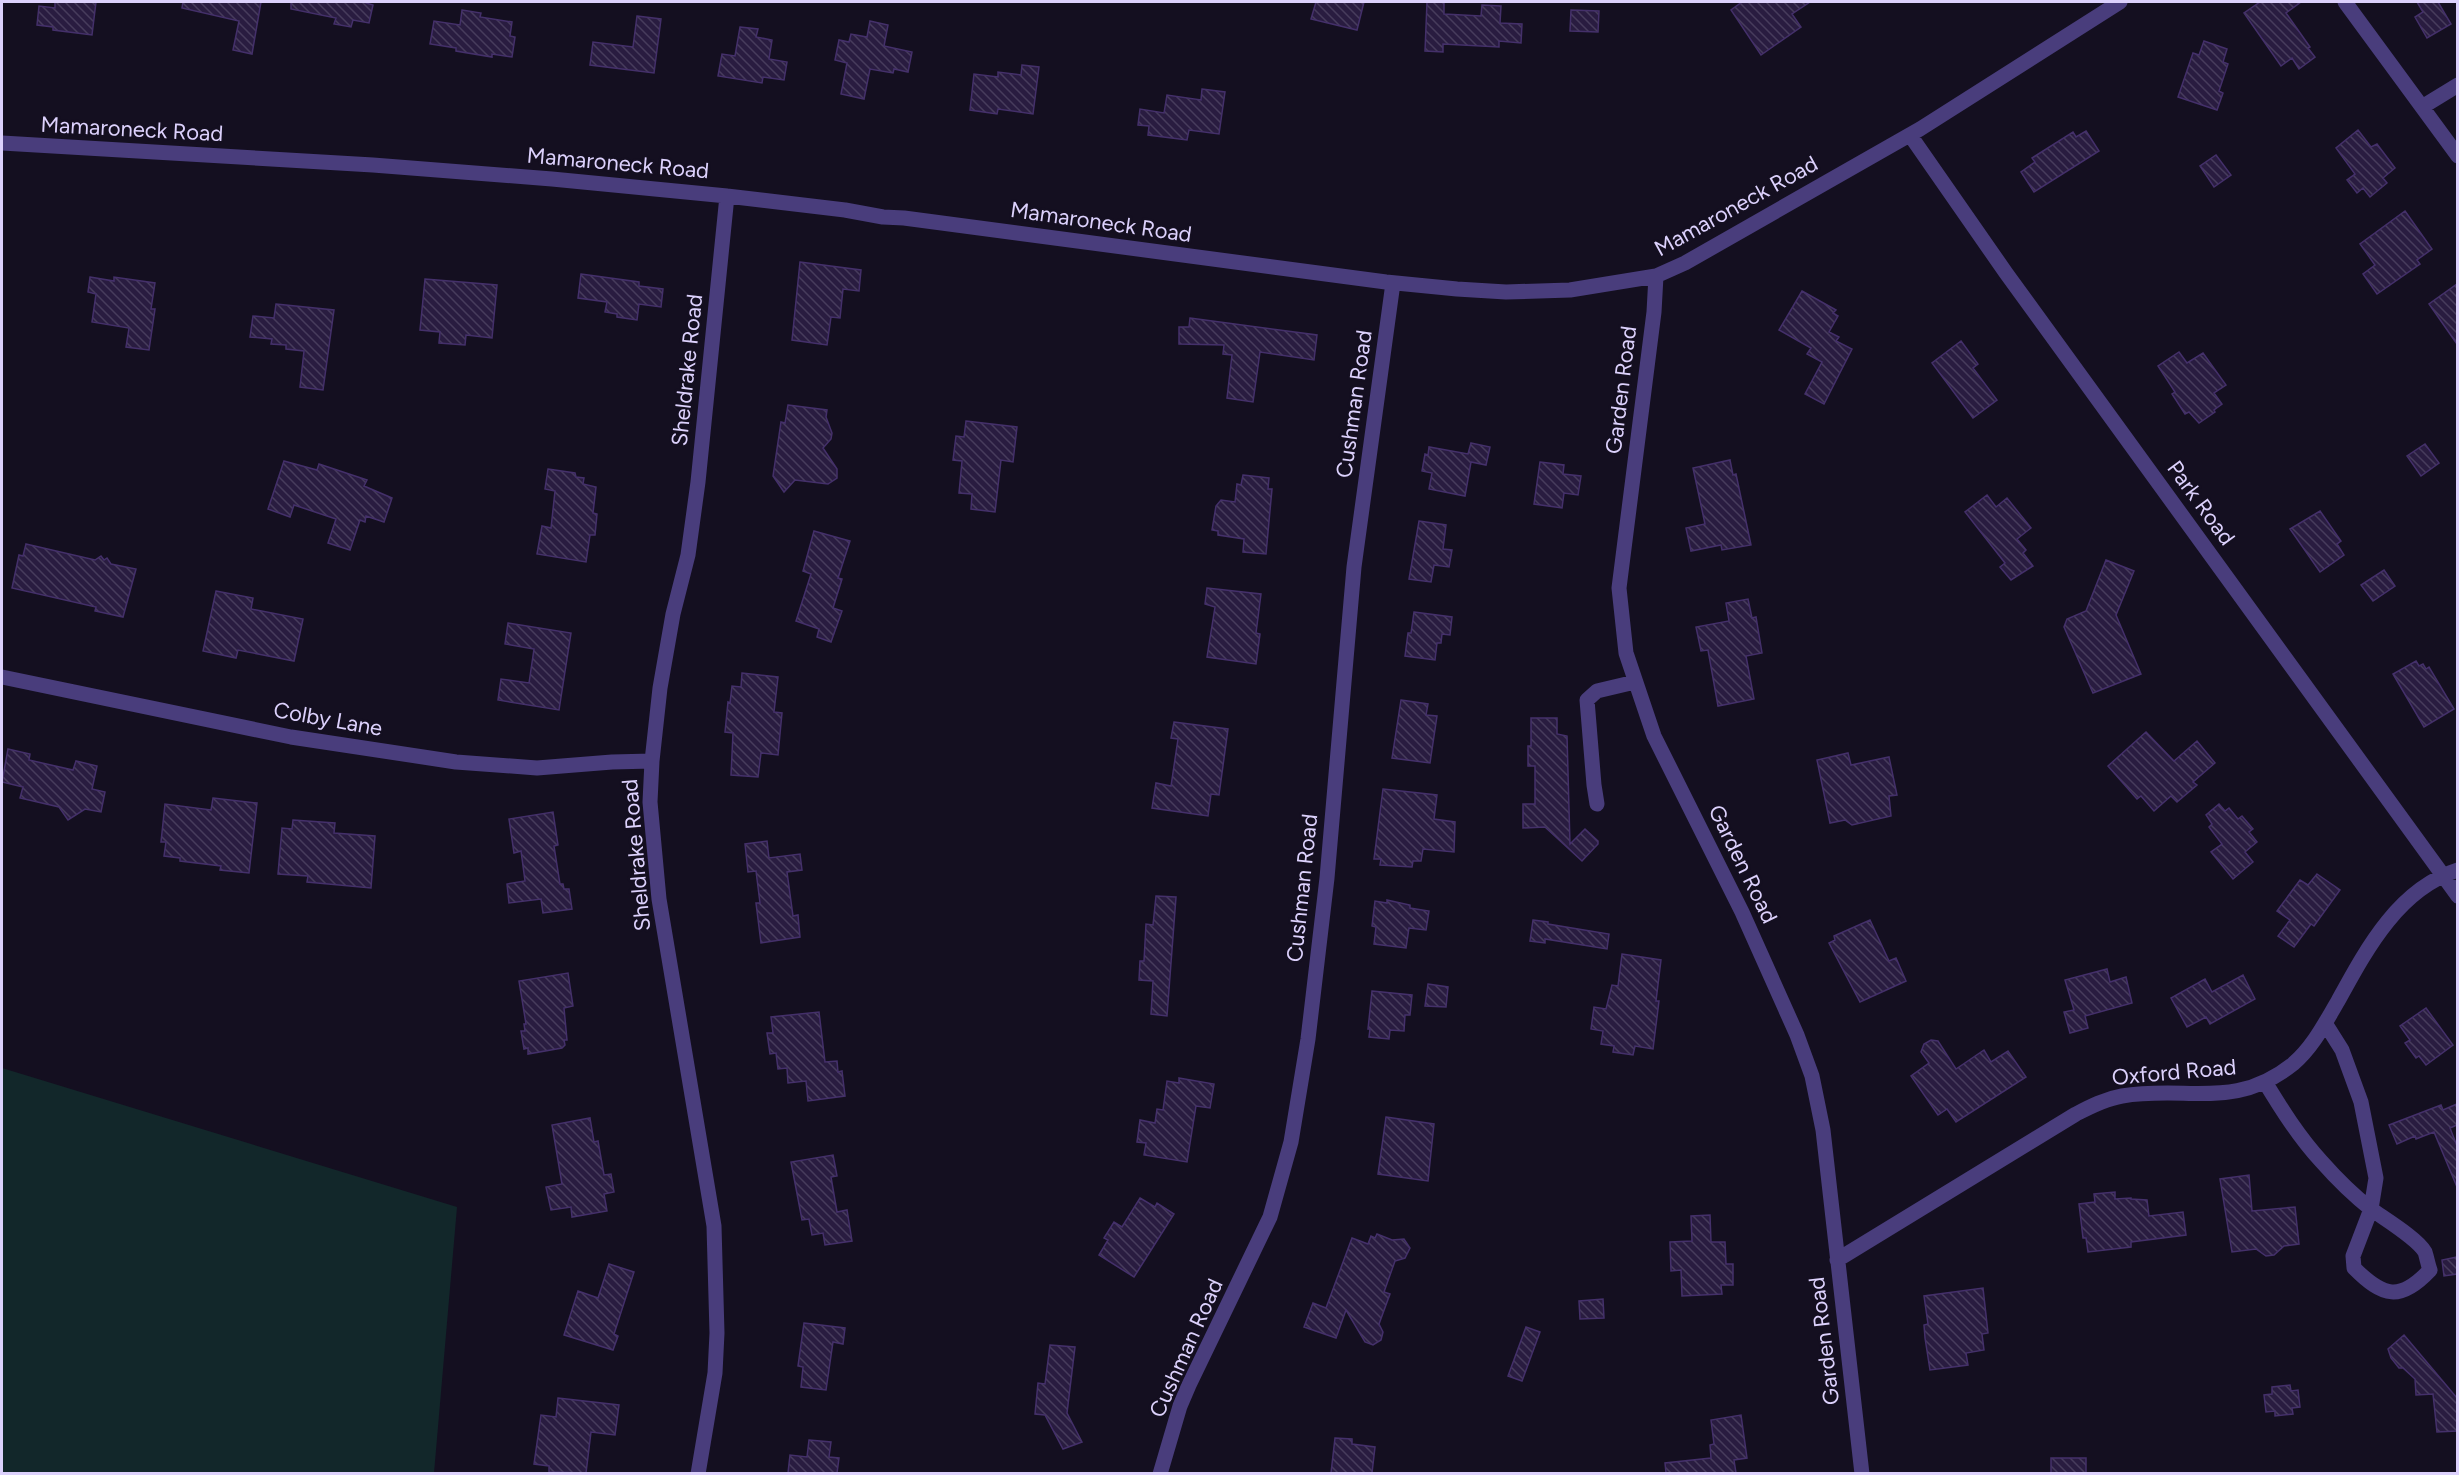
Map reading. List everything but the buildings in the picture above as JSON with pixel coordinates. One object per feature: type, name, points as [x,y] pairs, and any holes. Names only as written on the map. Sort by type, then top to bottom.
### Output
[{"type":"street","name":"Mamaroneck Road","points":[[2,143],[400,166],[614,184],[727,196],[1393,283],[1457,289],[1537,292],[1570,290],[1656,276],[1728,240],[1910,135],[2120,2]]},
{"type":"street","points":[[2345,2],[2457,156]]},
{"type":"street","points":[[2422,107],[2457,85]]},
{"type":"street","name":"Park Road","points":[[1910,135],[2006,273],[2450,872],[2457,896]]},
{"type":"street","name":"Sheldrake Road","points":[[698,1473],[715,1373],[717,1333],[714,1226],[659,899],[650,802],[660,688],[673,614],[688,555],[698,482],[727,196]]},
{"type":"street","name":"Garden Road","points":[[1656,276],[1654,312],[1619,588],[1626,653],[1654,736],[1742,912],[1797,1035],[1809,1068],[1823,1130],[1862,1473]]},
{"type":"street","name":"Cushman Road","points":[[1160,1473],[1180,1406],[1192,1378],[1252,1259],[1270,1217],[1291,1142],[1308,1039],[1327,878],[1354,567],[1393,283]]},
{"type":"street","name":"Colby Lane","points":[[2,677],[291,736],[456,762],[537,768],[652,761]]},
{"type":"street","points":[[1597,804],[1587,700],[1596,691],[1635,682]]},
{"type":"street","name":"Oxford Road","points":[[1837,1260],[2101,1101],[2134,1095],[2217,1094],[2258,1086],[2265,1082],[2295,1062],[2310,1045],[2369,945],[2381,929],[2419,889],[2450,872]]},
{"type":"street","points":[[2265,1082],[2293,1127],[2321,1162],[2371,1209],[2424,1251],[2430,1270],[2415,1286],[2394,1293],[2371,1285],[2354,1268],[2353,1256],[2371,1209],[2376,1178],[2361,1102],[2342,1050],[2325,1023]]},
{"type":"green space","points":[[2,1068],[457,1207],[434,1473],[2,1473]]}]
